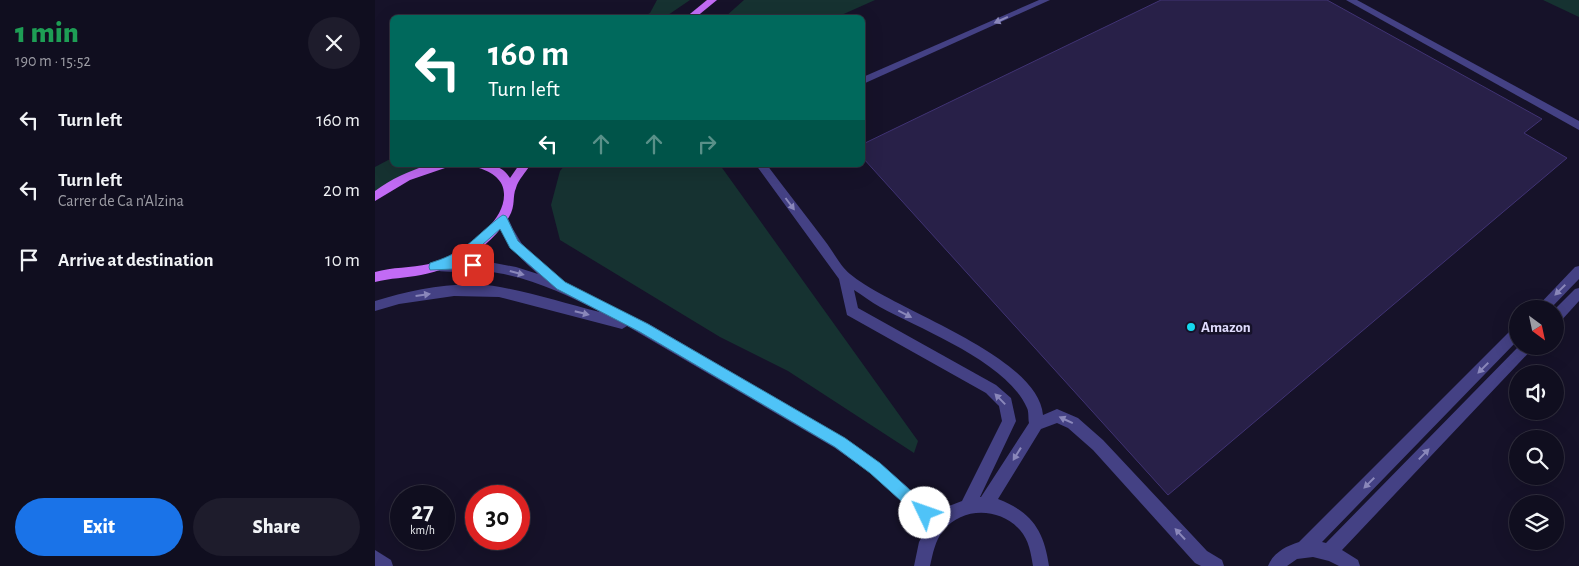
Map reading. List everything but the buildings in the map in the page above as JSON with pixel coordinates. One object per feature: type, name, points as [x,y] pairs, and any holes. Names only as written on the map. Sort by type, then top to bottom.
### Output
[{"type":"main road","points":[[693,15],[713,0]]},
{"type":"main road","points":[[375,197],[395,182],[419,171],[434,167]]},
{"type":"main road","points":[[375,277],[388,273],[410,272],[434,267],[469,250],[493,230],[503,219],[510,200],[509,189],[503,175],[491,167]]},
{"type":"main road","points":[[509,189],[524,167]]},
{"type":"main road","points":[[375,270],[388,273]]},
{"type":"street","points":[[865,80],[1046,0]]},
{"type":"street","points":[[1349,0],[1579,126]]},
{"type":"street","points":[[1359,0],[1579,119]]},
{"type":"street","points":[[762,167],[845,277],[882,302],[967,345],[1005,372],[1023,388],[1035,408],[1036,424],[986,504]]},
{"type":"street","points":[[503,219],[506,231],[514,244],[561,286]]},
{"type":"street","points":[[434,267],[484,266],[516,272],[561,286],[644,328],[840,442],[875,468],[937,524]]},
{"type":"street","points":[[1550,300],[1579,271]]},
{"type":"street","points":[[845,277],[852,311],[991,390],[1006,403],[1009,421],[968,505]]},
{"type":"street","points":[[375,306],[399,299],[455,291],[499,292],[644,328]]},
{"type":"street","points":[[1564,309],[1579,293]]},
{"type":"street","points":[[1304,549],[1509,341]]},
{"type":"street","points":[[1329,552],[1519,355]]},
{"type":"street","points":[[1036,424],[1057,416],[1073,423],[1098,445],[1201,557],[1216,566]]},
{"type":"street","points":[[922,566],[922,555],[928,538],[937,524],[951,512],[968,505],[986,504],[1011,512],[1031,531],[1039,548],[1041,566]]},
{"type":"street","points":[[1275,566],[1283,557],[1297,549],[1313,548],[1329,552],[1352,566]]},
{"type":"street","points":[[375,558],[385,566]]},
{"type":"green space","points":[[657,0],[690,0],[668,15],[646,15],[650,13]]},
{"type":"green space","points":[[744,0],[875,0],[841,15],[727,15]]},
{"type":"green space","points":[[1543,0],[1579,0],[1579,17]]},
{"type":"green space","points":[[390,159],[390,167],[423,167],[389,183],[375,194],[375,167]]},
{"type":"green space","points":[[563,167],[721,167],[918,441],[914,453],[788,371],[720,337],[560,240],[551,205],[560,171]]},
{"type":"place","name":"Amazon","points":[[1191,327]]},
{"type":"route","points":[[473,265],[434,267],[469,250],[479,243],[503,219],[506,231],[514,244],[561,286],[644,328],[840,442],[875,468],[925,513]]}]
